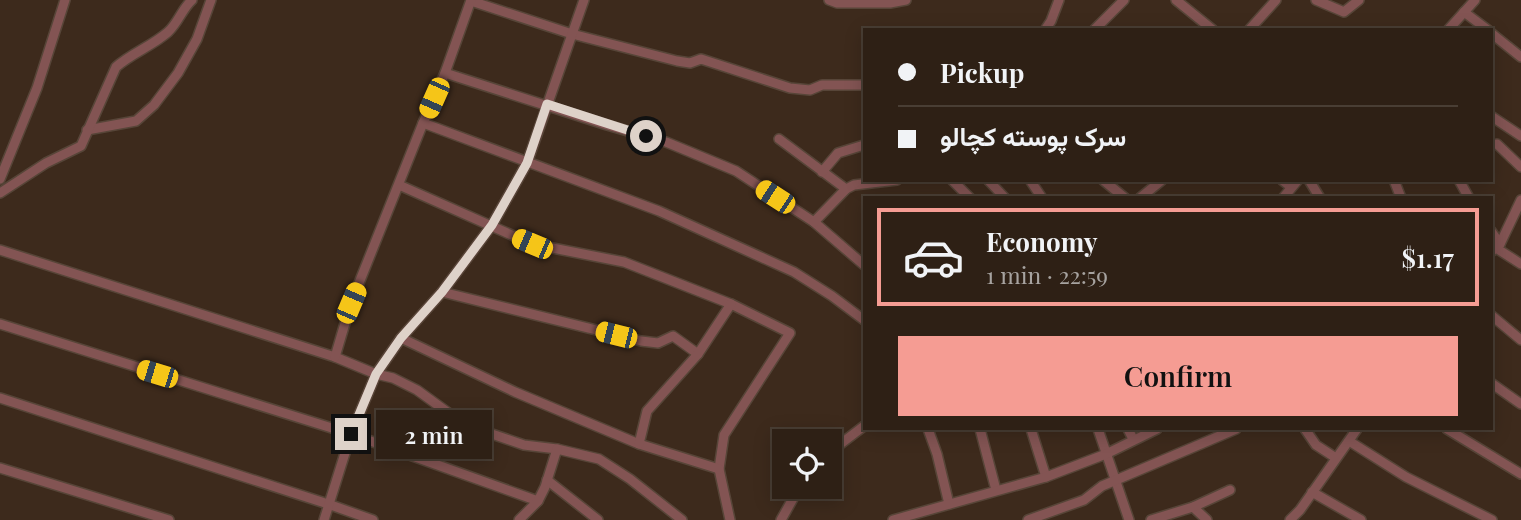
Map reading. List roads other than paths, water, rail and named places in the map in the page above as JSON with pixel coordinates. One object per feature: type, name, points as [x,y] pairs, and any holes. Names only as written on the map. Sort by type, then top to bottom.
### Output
[{"type":"street","points":[[0,179],[37,88],[65,0]]},
{"type":"street","points":[[0,193],[46,163],[81,146],[117,67],[126,58],[158,40],[172,28],[192,0]]},
{"type":"street","points":[[87,130],[136,121],[154,105],[178,74],[197,39],[211,0]]},
{"type":"street","points":[[324,520],[351,434],[376,374],[401,338],[442,292],[492,225],[527,163],[584,0]]},
{"type":"street","points":[[835,1],[890,3],[906,0]]},
{"type":"street","points":[[1046,28],[1059,0]]},
{"type":"street","points":[[1096,28],[1124,0]]},
{"type":"street","points":[[1176,0],[1211,28]]},
{"type":"street","points":[[1316,0],[1344,12],[1359,0]]},
{"type":"street","points":[[1450,28],[1475,0]]},
{"type":"street","points":[[335,357],[351,303],[445,73],[471,1],[572,34],[677,61],[690,63],[701,59],[790,88],[810,90],[822,85],[863,85]]},
{"type":"street","points":[[1251,28],[1273,1]]},
{"type":"street","points":[[1464,12],[1485,28]]},
{"type":"street","points":[[1493,34],[1521,57]]},
{"type":"street","points":[[445,73],[666,142],[736,171],[814,222],[863,264]]},
{"type":"street","points":[[1493,117],[1521,136]]},
{"type":"street","points":[[423,123],[659,211],[794,272],[863,319]]},
{"type":"street","points":[[779,139],[846,189]]},
{"type":"street","points":[[1497,144],[1521,167]]},
{"type":"street","points":[[822,173],[838,153],[863,145]]},
{"type":"street","points":[[814,222],[846,189],[854,185],[880,182]]},
{"type":"street","points":[[954,182],[968,196]]},
{"type":"street","points":[[990,182],[1003,196]]},
{"type":"street","points":[[1105,182],[1123,196]]},
{"type":"street","points":[[1142,196],[1160,182]]},
{"type":"street","points":[[399,185],[532,244],[624,262],[732,304],[790,333],[724,435],[719,469],[730,520]]},
{"type":"street","points":[[1520,202],[1496,248],[1521,264]]},
{"type":"street","points":[[0,250],[393,378],[417,390],[450,414],[486,432],[524,445],[557,449],[599,459],[630,478],[682,520]]},
{"type":"street","points":[[442,292],[641,341],[658,344],[673,336],[698,354]]},
{"type":"street","points":[[639,444],[647,411],[698,354],[732,304]]},
{"type":"street","points":[[1493,318],[1521,340]]},
{"type":"street","points":[[0,324],[351,434],[538,500]]},
{"type":"street","points":[[401,338],[515,392],[639,444],[719,469]]},
{"type":"street","points":[[1493,384],[1521,404]]},
{"type":"street","points":[[0,398],[373,520]]},
{"type":"street","points":[[842,442],[863,427]]},
{"type":"street","points":[[928,430],[949,504]]},
{"type":"street","points":[[980,430],[996,490]]},
{"type":"street","points":[[1031,430],[1046,477]]},
{"type":"street","points":[[1098,430],[1129,520]]},
{"type":"street","points":[[1128,430],[1133,439]]},
{"type":"street","points":[[893,520],[1046,477],[1155,430]]},
{"type":"street","points":[[1028,520],[1084,500],[1102,486],[1234,430]]},
{"type":"street","points":[[1307,430],[1316,445],[1336,458]]},
{"type":"street","points":[[1290,520],[1300,510],[1356,430]]},
{"type":"street","points":[[1449,430],[1521,474]]},
{"type":"street","points":[[1349,441],[1406,477],[1492,520]]},
{"type":"street","points":[[519,520],[538,500],[557,449]]},
{"type":"street","points":[[0,468],[169,520]]},
{"type":"street","points":[[547,480],[598,520]]},
{"type":"street","points":[[1151,520],[1193,507],[1230,490]]},
{"type":"street","points":[[1312,492],[1361,520]]},
{"type":"street","points":[[781,520],[793,499]]},
{"type":"street","points":[[1193,507],[1207,520]]}]
